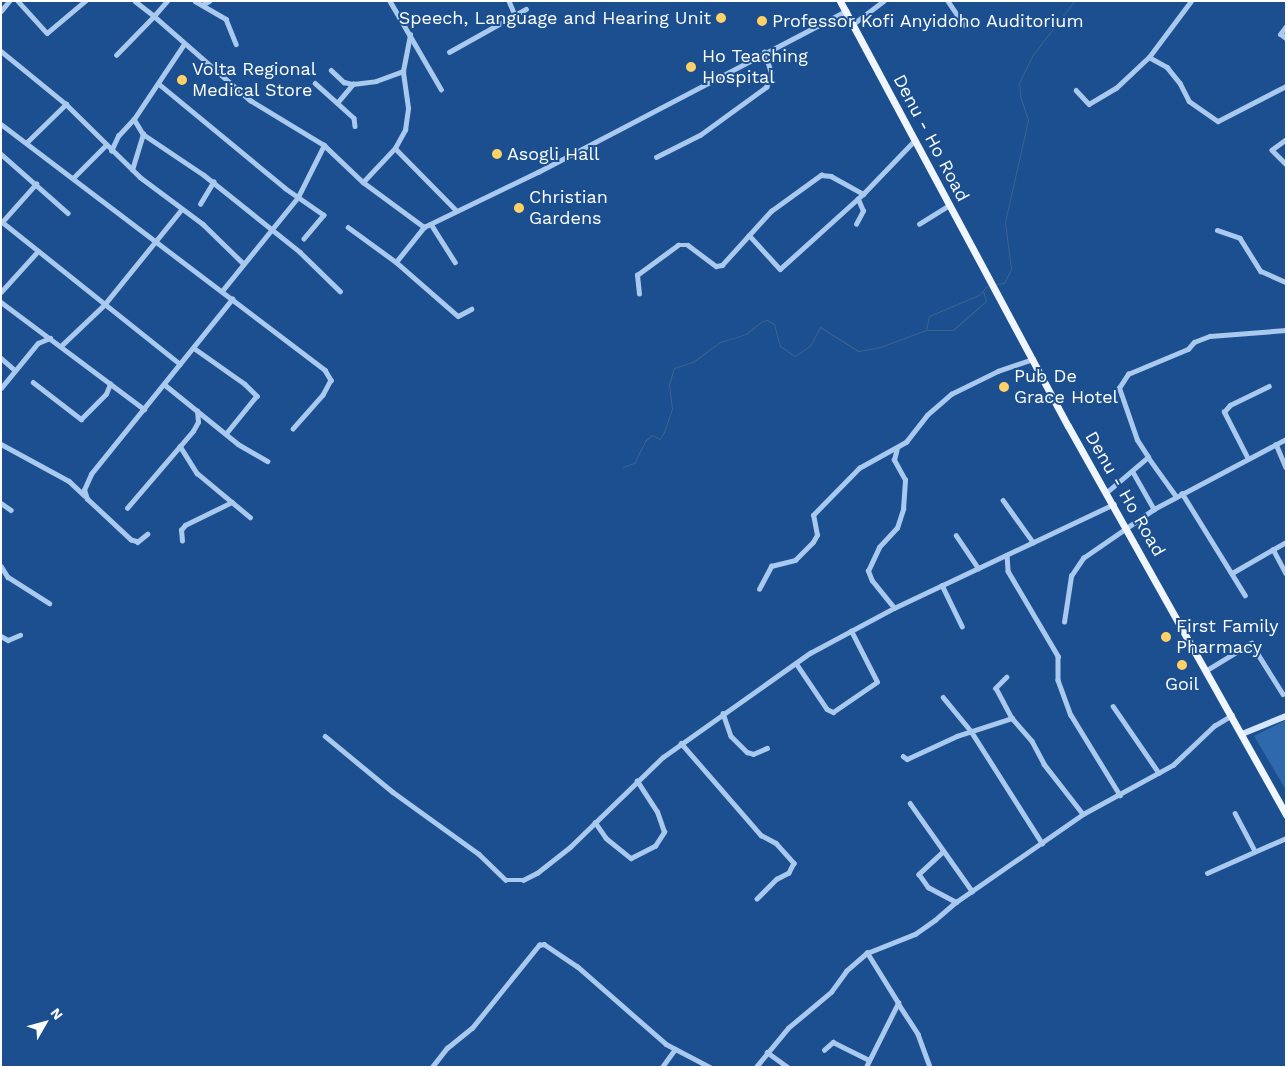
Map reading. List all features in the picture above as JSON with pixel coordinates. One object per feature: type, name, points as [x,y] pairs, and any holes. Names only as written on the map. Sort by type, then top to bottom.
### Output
[{"type":"main road","name":"Denu - Ho Road","points":[[840,1],[1033,359],[1286,815]]},
{"type":"street","points":[[1,11],[9,1]]},
{"type":"street","points":[[18,1],[47,33],[86,1]]},
{"type":"street","points":[[135,1],[250,100],[324,145],[363,182],[424,227]]},
{"type":"street","points":[[116,55],[167,1]]},
{"type":"street","points":[[195,1],[226,19],[236,44]]},
{"type":"street","points":[[202,5],[209,1]]},
{"type":"street","points":[[390,1],[441,89]]},
{"type":"street","points":[[509,1],[515,15]]},
{"type":"street","points":[[853,24],[883,1]]},
{"type":"street","points":[[948,1],[964,25]]},
{"type":"street","points":[[1076,90],[1089,104],[1099,100],[1149,57],[1191,1]]},
{"type":"street","points":[[450,52],[526,10]]},
{"type":"street","points":[[396,262],[424,227],[664,108],[764,52],[846,11]]},
{"type":"street","points":[[1286,27],[1281,34],[1286,38]]},
{"type":"street","points":[[363,182],[395,148],[407,122],[402,71],[410,35]]},
{"type":"street","points":[[111,151],[118,136],[134,119],[184,44]]},
{"type":"street","points":[[1,51],[66,104],[105,146],[132,170],[181,210],[203,224],[243,263]]},
{"type":"street","points":[[656,158],[700,135],[766,87],[771,73],[764,52]]},
{"type":"street","points":[[1149,57],[1167,67],[1180,83],[1189,102],[1218,121],[1286,86]]},
{"type":"street","points":[[331,70],[344,82],[352,84],[376,81],[402,71]]},
{"type":"street","points":[[315,83],[355,119],[355,126]]},
{"type":"street","points":[[159,84],[298,197],[324,215],[304,239]]},
{"type":"street","points":[[337,103],[352,84]]},
{"type":"street","points":[[26,143],[66,104]]},
{"type":"street","points":[[134,119],[143,134],[214,182],[300,252],[340,291]]},
{"type":"street","points":[[1,124],[156,239],[278,336],[306,352],[331,380],[323,395],[293,429]]},
{"type":"street","points":[[132,170],[143,134]]},
{"type":"street","points":[[749,235],[780,269],[858,199],[915,140]]},
{"type":"street","points":[[1286,140],[1272,150],[1286,164]]},
{"type":"street","points":[[222,291],[298,197],[324,145]]},
{"type":"street","points":[[73,178],[105,146]]},
{"type":"street","points":[[395,148],[457,210]]},
{"type":"street","points":[[1,154],[68,213]]},
{"type":"street","points":[[639,294],[637,275],[678,245],[688,245],[719,267],[771,211],[821,175],[832,176],[863,194]]},
{"type":"street","points":[[200,204],[214,182]]},
{"type":"street","points":[[36,184],[2,221],[104,305],[180,364]]},
{"type":"street","points":[[856,224],[863,213],[858,199]]},
{"type":"street","points":[[919,224],[950,205]]},
{"type":"street","points":[[62,345],[104,305],[181,210]]},
{"type":"street","points":[[430,224],[454,262]]},
{"type":"street","points":[[348,227],[396,262],[458,316],[471,309]]},
{"type":"street","points":[[1217,230],[1240,238],[1260,271],[1286,282]]},
{"type":"street","points":[[1,292],[38,251]]},
{"type":"street","points":[[84,495],[91,474],[232,299]]},
{"type":"street","points":[[1,302],[62,345],[144,409]]},
{"type":"street","points":[[1176,496],[1137,440],[1119,388],[1128,374],[1188,349],[1194,342],[1210,336],[1286,330]]},
{"type":"street","points":[[1,388],[38,343],[50,338]]},
{"type":"street","points":[[194,348],[245,384],[258,396],[227,434]]},
{"type":"street","points":[[1,358],[15,370]]},
{"type":"street","points":[[759,589],[771,566],[795,560],[816,540],[812,517],[860,468],[897,448],[951,394],[998,371],[1033,359]]},
{"type":"street","points":[[33,382],[81,419],[102,398],[110,384]]},
{"type":"street","points":[[164,384],[238,444],[268,461]]},
{"type":"street","points":[[1248,459],[1224,412],[1230,405],[1269,386]]},
{"type":"street","points":[[127,508],[198,422],[197,411]]},
{"type":"street","points":[[1064,622],[1067,594],[1076,565],[1126,526],[1154,509],[1286,439]]},
{"type":"street","points":[[1,444],[69,481],[130,540],[138,542],[148,534]]},
{"type":"street","points":[[1276,444],[1286,467]]},
{"type":"street","points":[[180,446],[197,473],[250,517]]},
{"type":"street","points":[[894,608],[872,581],[868,571],[879,547],[897,528],[903,509],[906,480],[894,460],[897,448]]},
{"type":"street","points":[[1107,492],[1133,472],[1148,457]]},
{"type":"street","points":[[1133,472],[1154,509]]},
{"type":"street","points":[[1182,493],[1245,596]]},
{"type":"street","points":[[1004,500],[1033,542]]},
{"type":"street","points":[[182,541],[181,530],[185,525],[232,502]]},
{"type":"street","points":[[1,503],[11,510]]},
{"type":"street","points":[[325,736],[393,792],[479,854],[506,880],[522,880],[537,873],[595,822],[636,781],[681,743],[796,663],[894,608],[1114,504]]},
{"type":"street","points":[[956,535],[978,568]]},
{"type":"street","points":[[1232,574],[1286,542]]},
{"type":"street","points":[[1273,550],[1286,573]]},
{"type":"street","points":[[1007,555],[1008,571],[1058,656],[1062,697],[1120,795]]},
{"type":"street","points":[[1,566],[8,576],[49,602]]},
{"type":"street","points":[[942,585],[962,626]]},
{"type":"street","points":[[796,663],[827,710],[833,712],[877,682],[851,631]]},
{"type":"street","points":[[1,636],[8,640],[20,635]]},
{"type":"street","points":[[1207,670],[1251,643],[1283,694]]},
{"type":"street","points":[[1007,677],[996,688],[1012,718],[1032,741],[1044,764],[1083,814]]},
{"type":"street","points":[[943,697],[971,731],[1042,843]]},
{"type":"street","points":[[1113,706],[1159,773]]},
{"type":"street","points":[[723,713],[731,736],[747,752],[753,754],[767,748]]},
{"type":"street","points":[[756,1067],[788,1028],[831,992],[858,958],[915,934],[956,902],[1083,814],[1159,773],[1185,756],[1214,726],[1232,715]]},
{"type":"street","points":[[1242,734],[1286,716]]},
{"type":"street","points":[[903,756],[907,759],[971,731],[1012,718]]},
{"type":"street","points":[[681,743],[761,835],[776,843],[792,860],[794,869],[776,879],[757,899]]},
{"type":"street","points":[[595,822],[606,838],[631,858],[655,846],[664,832],[657,812],[636,781]]},
{"type":"street","points":[[910,803],[943,852],[957,866],[972,891]]},
{"type":"street","points":[[1235,812],[1255,851]]},
{"type":"street","points":[[1207,873],[1286,838]]},
{"type":"street","points":[[943,852],[919,874],[928,887],[956,902]]},
{"type":"street","points":[[432,1067],[447,1048],[472,1028],[539,945],[544,944],[577,966],[675,1049],[710,1067]]},
{"type":"street","points":[[867,953],[918,1034],[930,1067]]},
{"type":"street","points":[[866,1067],[898,1003]]},
{"type":"street","points":[[824,1050],[833,1042],[870,1060]]},
{"type":"street","points":[[662,1067],[675,1049]]},
{"type":"street","points":[[767,1052],[788,1067]]},
{"type":"shaded area","points":[[1286,720],[1286,790],[1254,736]]},
{"type":"waterway","points":[[996,284],[1004,283],[1011,269],[1005,222],[1028,120],[1020,96],[1019,83],[1032,56],[1074,1]]},
{"type":"waterway","points":[[623,467],[634,463],[645,441],[652,435],[660,439],[664,432],[672,409],[669,384],[674,368],[693,362],[720,342],[746,334],[762,321],[767,320],[774,324],[780,346],[795,356],[810,346],[820,327],[858,351],[880,347],[926,330],[929,316],[979,295],[988,285]]},
{"type":"waterway","points":[[926,330],[953,330],[986,301],[983,291]]},
{"type":"place","name":"Speech, Language and Hearing Unit","points":[[721,18]]},
{"type":"place","name":"Professor Kofi Anyidoho Auditorium","points":[[762,21]]},
{"type":"place","name":"Ho Teaching Hospital","points":[[691,67]]},
{"type":"place","name":"Volta Regional Medical Store","points":[[182,80]]},
{"type":"place","name":"Asogli Hall","points":[[497,154]]},
{"type":"place","name":"Christian Gardens","points":[[519,208]]},
{"type":"place","name":"Pub De Grace Hotel","points":[[1004,387]]},
{"type":"place","name":"First Family Pharmacy","points":[[1166,637]]},
{"type":"place","name":"Goil","points":[[1182,665]]}]
